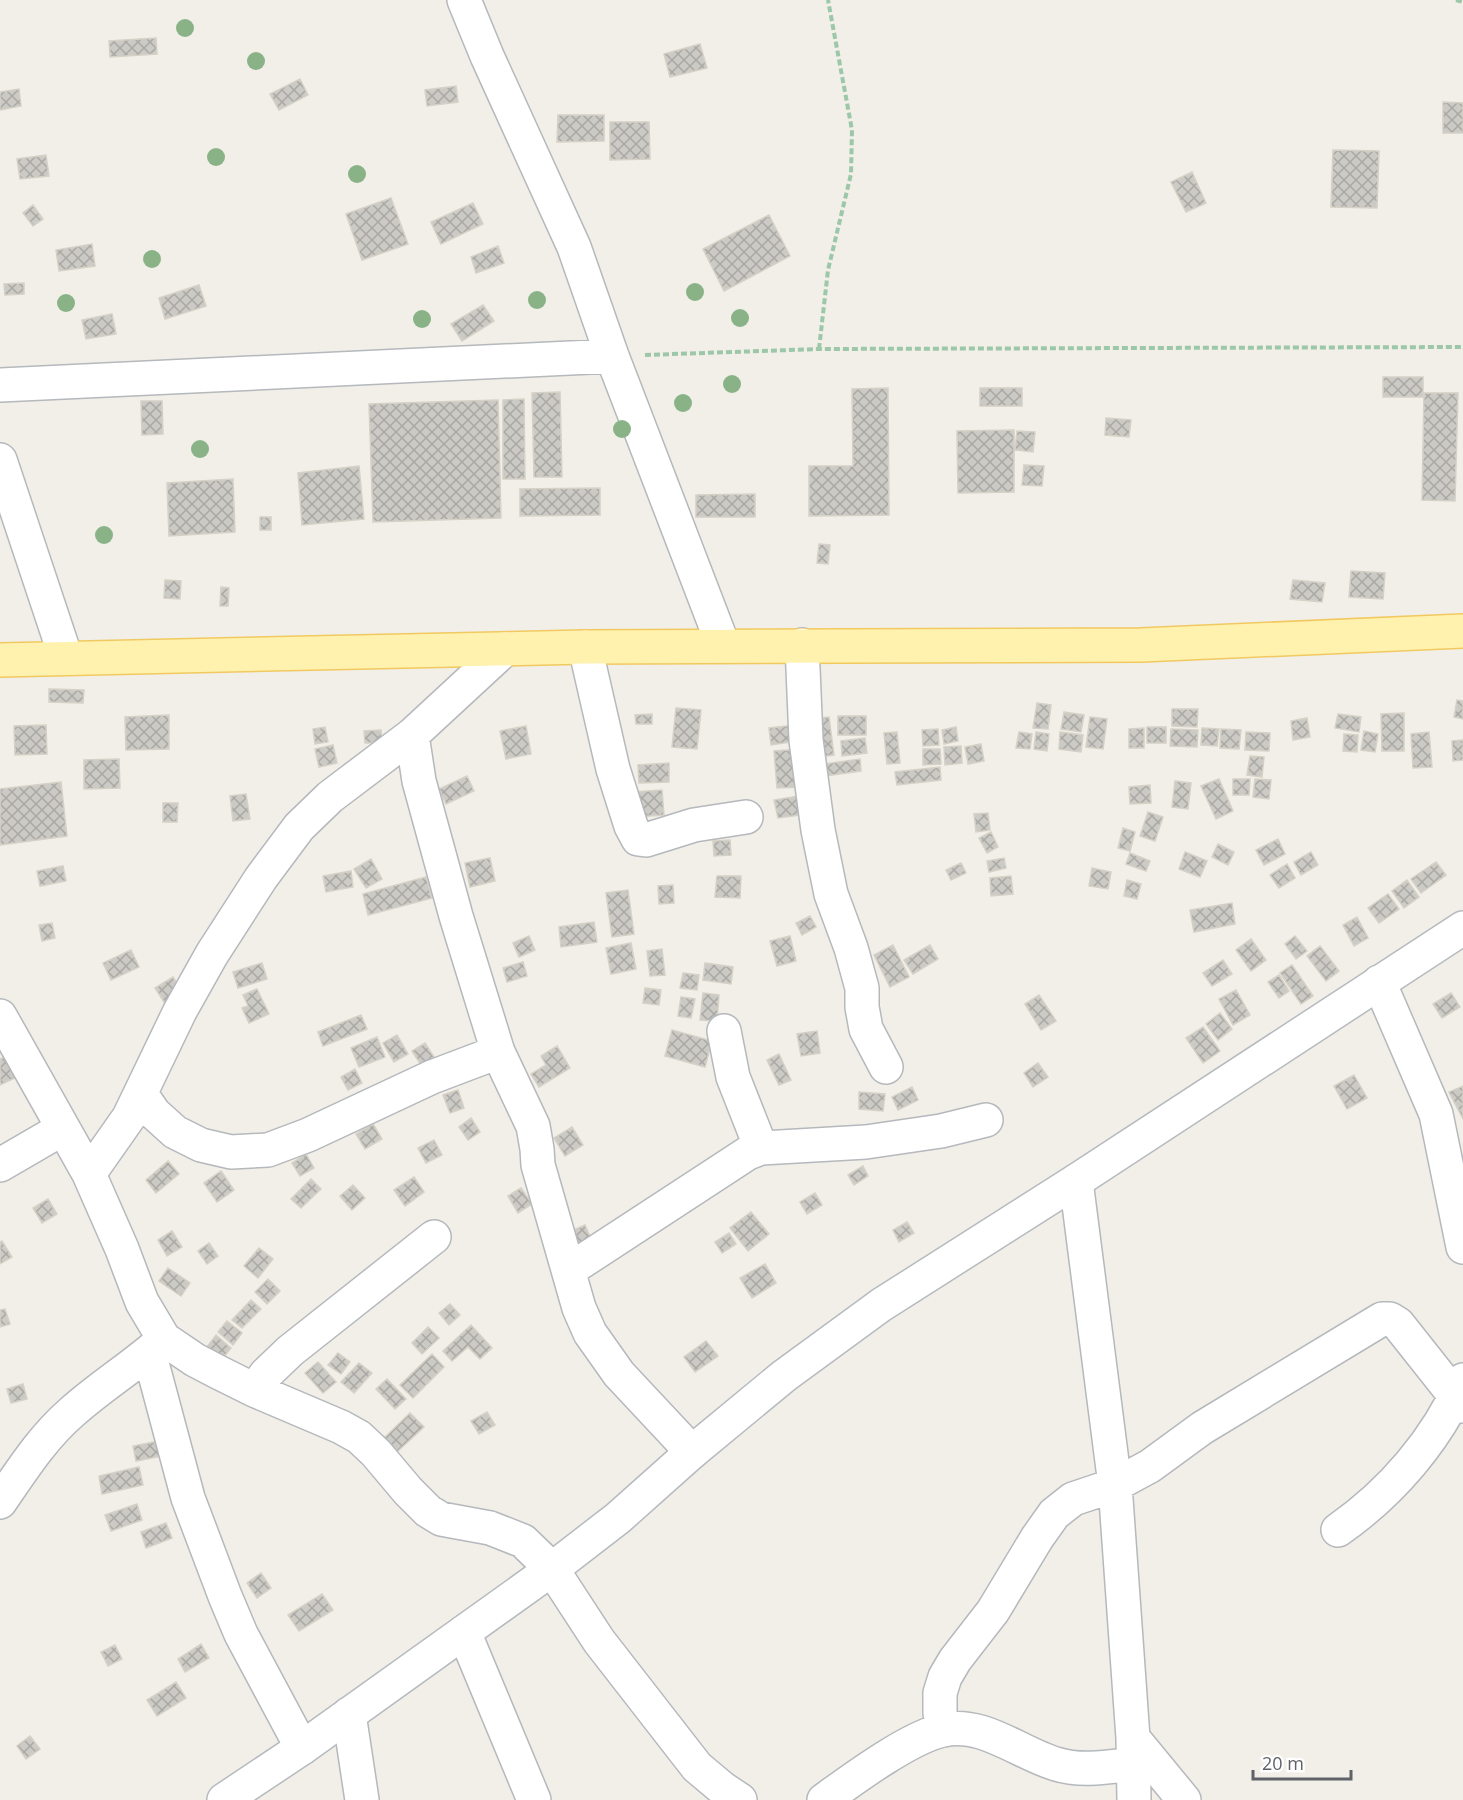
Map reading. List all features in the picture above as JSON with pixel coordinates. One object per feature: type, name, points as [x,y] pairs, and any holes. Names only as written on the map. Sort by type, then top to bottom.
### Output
[{"type":"main road","points":[[0,660],[585,646],[1141,645],[1463,631]]},
{"type":"street","points":[[464,0],[574,247],[612,356],[723,645]]},
{"type":"street","points":[[0,385],[612,356]]},
{"type":"street","points":[[0,460],[66,658]]},
{"type":"street","points":[[802,645],[807,740],[818,830],[831,894],[851,948],[862,988],[862,1007],[866,1029],[886,1068]]},
{"type":"street","points":[[585,646],[613,769],[631,826],[638,839],[646,840],[694,825],[746,817]]},
{"type":"street","points":[[89,1174],[129,1117],[180,1011],[212,954],[261,878],[299,827],[330,796],[412,735],[505,649]]},
{"type":"street","points":[[412,735],[420,782],[456,916],[498,1052],[533,1126],[538,1165],[579,1308],[602,1353],[692,1452]]},
{"type":"street","points":[[224,1800],[302,1748],[552,1569],[618,1518],[692,1452],[784,1376],[881,1305],[1076,1181],[1463,928]]},
{"type":"street","points":[[1379,982],[1436,1114],[1462,1242]]},
{"type":"street","points":[[0,1016],[89,1174],[142,1302],[156,1346],[188,1498],[242,1634],[302,1748]]},
{"type":"street","points":[[723,1030],[733,1077],[760,1148]]},
{"type":"street","points":[[141,1094],[154,1113],[175,1132],[201,1145],[231,1152],[268,1150],[432,1077],[498,1052]]},
{"type":"street","points":[[569,1270],[748,1153],[760,1148],[866,1142],[941,1131],[986,1120]]},
{"type":"street","points":[[0,1166],[62,1129]]},
{"type":"street","points":[[1076,1181],[1115,1485],[1133,1751],[1134,1800]]},
{"type":"street","points":[[254,1390],[266,1374],[290,1351],[434,1237]]},
{"type":"street","points":[[944,1730],[940,1713],[940,1693],[945,1677],[993,1611],[1054,1514],[1073,1499],[1115,1485],[1150,1466],[1202,1428],[1382,1319],[1390,1319],[1398,1324],[1460,1394],[1400,1477],[1381,1496],[1338,1530]]},
{"type":"street","points":[[156,1346],[195,1360],[254,1390],[340,1426],[358,1437],[376,1453],[408,1491],[428,1511],[441,1519],[490,1528],[511,1534],[524,1541],[552,1569],[599,1641],[691,1759],[722,1788],[740,1800]]},
{"type":"street","points":[[0,1502],[12,1473],[70,1413],[156,1346]]},
{"type":"street","points":[[464,1632],[534,1800]]},
{"type":"street","points":[[349,1714],[362,1800]]},
{"type":"street","points":[[824,1800],[853,1779],[915,1741],[944,1730],[974,1730],[1056,1765],[1085,1769],[1133,1751]]},
{"type":"street","points":[[1133,1751],[1184,1800]]},
{"type":"path","points":[[819,349],[828,270],[851,174],[852,130],[828,0]]},
{"type":"path","points":[[1456,0],[1463,2]]},
{"type":"path","points":[[612,356],[819,349],[1463,347]]},
{"type":"building","points":[[156,38],[157,54],[110,57],[109,41]]},
{"type":"building","points":[[700,44],[707,68],[670,77],[664,54]]},
{"type":"building","points":[[300,79],[308,95],[279,110],[270,94]]},
{"type":"building","points":[[456,86],[458,102],[427,106],[425,90]]},
{"type":"building","points":[[19,89],[21,106],[0,110],[0,92]]},
{"type":"building","points":[[1443,102],[1463,103],[1463,133],[1443,133]]},
{"type":"building","points":[[558,115],[604,115],[604,141],[557,142]]},
{"type":"building","points":[[610,122],[649,122],[650,159],[610,160]]},
{"type":"building","points":[[1333,150],[1379,151],[1377,208],[1331,207]]},
{"type":"building","points":[[46,155],[49,176],[20,179],[17,159]]},
{"type":"building","points":[[1192,172],[1206,203],[1186,212],[1171,182]]},
{"type":"building","points":[[391,198],[408,244],[362,260],[346,214]]},
{"type":"building","points":[[473,203],[483,224],[441,244],[431,222]]},
{"type":"building","points":[[33,205],[43,219],[33,226],[23,213]]},
{"type":"building","points":[[769,215],[790,256],[724,291],[703,249]]},
{"type":"building","points":[[92,244],[95,266],[59,271],[56,250]]},
{"type":"building","points":[[498,246],[504,263],[476,273],[471,257]]},
{"type":"building","points":[[24,283],[24,294],[5,295],[4,284]]},
{"type":"building","points":[[199,285],[206,306],[165,319],[159,298]]},
{"type":"building","points":[[483,305],[494,321],[462,341],[451,324]]},
{"type":"building","points":[[112,314],[116,334],[86,339],[82,320]]},
{"type":"building","points":[[1383,377],[1423,377],[1423,397],[1383,397]]},
{"type":"building","points":[[888,388],[889,515],[809,516],[809,466],[853,466],[852,389]]},
{"type":"building","points":[[980,388],[1022,388],[1022,406],[980,406]]},
{"type":"building","points":[[560,392],[562,477],[534,477],[532,393]]},
{"type":"building","points":[[1424,393],[1458,393],[1455,501],[1422,500]]},
{"type":"building","points":[[524,399],[525,479],[503,479],[503,400]]},
{"type":"building","points":[[498,400],[501,518],[373,522],[369,404]]},
{"type":"building","points":[[141,401],[162,401],[163,434],[142,435]]},
{"type":"building","points":[[1106,418],[1131,420],[1129,437],[1105,435]]},
{"type":"building","points":[[1014,430],[1014,492],[958,493],[957,431]]},
{"type":"building","points":[[1017,431],[1035,432],[1033,452],[1015,450]]},
{"type":"building","points":[[1024,465],[1044,466],[1042,486],[1022,485]]},
{"type":"building","points":[[359,466],[364,519],[302,525],[298,473]]},
{"type":"building","points":[[233,479],[235,532],[169,536],[167,483]]},
{"type":"building","points":[[600,488],[600,515],[520,516],[520,489]]},
{"type":"building","points":[[755,494],[755,517],[696,517],[696,495]]},
{"type":"building","points":[[260,517],[271,517],[271,530],[260,530]]},
{"type":"building","points":[[819,544],[830,545],[828,564],[817,563]]},
{"type":"building","points":[[1351,571],[1385,573],[1383,599],[1349,597]]},
{"type":"building","points":[[165,580],[181,581],[180,599],[164,598]]},
{"type":"building","points":[[1293,580],[1325,583],[1322,602],[1290,599]]},
{"type":"building","points":[[221,587],[229,588],[228,606],[220,606]]},
{"type":"building","points":[[49,689],[84,690],[83,703],[49,702]]},
{"type":"building","points":[[1457,700],[1463,701],[1463,719],[1454,717]]},
{"type":"building","points":[[1037,703],[1051,705],[1048,729],[1033,728]]},
{"type":"building","points":[[676,708],[701,710],[697,749],[672,747]]},
{"type":"building","points":[[1172,709],[1198,709],[1197,727],[1172,726]]},
{"type":"building","points":[[1064,712],[1084,715],[1081,732],[1061,729]]},
{"type":"building","points":[[1404,713],[1404,751],[1382,751],[1381,714]]},
{"type":"building","points":[[652,714],[652,724],[636,724],[635,715]]},
{"type":"building","points":[[1338,714],[1361,717],[1359,732],[1335,728]]},
{"type":"building","points":[[169,715],[169,749],[126,750],[125,717]]},
{"type":"building","points":[[838,716],[866,716],[866,735],[838,735]]},
{"type":"building","points":[[829,717],[834,755],[818,757],[812,719]]},
{"type":"building","points":[[1090,717],[1107,719],[1103,749],[1086,747]]},
{"type":"building","points":[[1307,718],[1310,737],[1293,740],[1291,721]]},
{"type":"building","points":[[46,725],[47,754],[15,755],[14,726]]},
{"type":"building","points":[[795,725],[797,741],[771,745],[769,728]]},
{"type":"building","points":[[526,726],[531,754],[506,759],[500,731]]},
{"type":"building","points":[[325,727],[328,742],[315,744],[313,729]]},
{"type":"building","points":[[956,727],[958,741],[944,744],[942,730]]},
{"type":"building","points":[[1147,727],[1166,727],[1166,743],[1147,743]]},
{"type":"building","points":[[1144,728],[1144,748],[1129,748],[1129,729]]},
{"type":"building","points":[[1202,728],[1219,729],[1217,746],[1201,745]]},
{"type":"building","points":[[938,729],[939,745],[923,746],[922,730]]},
{"type":"building","points":[[1171,729],[1198,730],[1197,747],[1170,746]]},
{"type":"building","points":[[1221,729],[1241,730],[1239,749],[1220,748]]},
{"type":"building","points":[[381,730],[382,743],[365,743],[364,731]]},
{"type":"building","points":[[1364,731],[1378,734],[1375,752],[1361,750]]},
{"type":"building","points":[[897,732],[900,763],[887,764],[884,733]]},
{"type":"building","points":[[1019,732],[1032,734],[1030,749],[1016,748]]},
{"type":"building","points":[[1036,732],[1049,734],[1047,751],[1034,749]]},
{"type":"building","points":[[1060,732],[1083,735],[1081,752],[1059,749]]},
{"type":"building","points":[[1246,732],[1270,733],[1269,751],[1245,750]]},
{"type":"building","points":[[1429,732],[1432,767],[1413,768],[1411,734]]},
{"type":"building","points":[[1344,734],[1358,735],[1357,752],[1343,751]]},
{"type":"building","points":[[865,738],[867,753],[842,756],[841,741]]},
{"type":"building","points":[[1463,740],[1463,760],[1453,761],[1452,741]]},
{"type":"building","points":[[981,744],[984,761],[968,764],[965,747]]},
{"type":"building","points":[[333,745],[337,763],[319,767],[315,749]]},
{"type":"building","points":[[961,746],[962,763],[945,765],[944,747]]},
{"type":"building","points":[[801,749],[803,787],[777,788],[774,751]]},
{"type":"building","points":[[923,749],[940,749],[941,764],[923,765]]},
{"type":"building","points":[[1250,756],[1264,757],[1262,777],[1247,775]]},
{"type":"building","points":[[119,759],[120,788],[84,789],[84,760]]},
{"type":"building","points":[[860,759],[861,771],[818,777],[817,765]]},
{"type":"building","points":[[669,763],[669,782],[639,783],[638,765]]},
{"type":"building","points":[[940,767],[941,780],[897,785],[895,772]]},
{"type":"building","points":[[467,776],[474,791],[446,804],[439,789]]},
{"type":"building","points":[[1219,779],[1233,811],[1216,819],[1201,786]]},
{"type":"building","points":[[1233,779],[1250,779],[1249,795],[1233,795]]},
{"type":"building","points":[[1255,779],[1271,780],[1269,799],[1253,797]]},
{"type":"building","points":[[1175,781],[1191,783],[1188,809],[1172,807]]},
{"type":"building","points":[[61,782],[67,836],[0,845],[0,789]]},
{"type":"building","points":[[1150,785],[1151,803],[1130,804],[1129,787]]},
{"type":"building","points":[[662,790],[664,815],[635,817],[634,792]]},
{"type":"building","points":[[246,794],[250,819],[233,821],[230,796]]},
{"type":"building","points":[[804,795],[807,814],[778,818],[774,800]]},
{"type":"building","points":[[163,803],[178,803],[177,822],[163,822]]},
{"type":"building","points":[[1148,812],[1163,817],[1155,841],[1140,836]]},
{"type":"building","points":[[988,813],[990,830],[976,832],[974,814]]},
{"type":"building","points":[[1123,828],[1135,832],[1130,851],[1118,848]]},
{"type":"building","points":[[991,832],[998,847],[987,853],[979,838]]},
{"type":"building","points":[[1278,839],[1285,854],[1264,865],[1256,850]]},
{"type":"building","points":[[730,840],[731,855],[714,856],[713,841]]},
{"type":"building","points":[[1218,844],[1234,852],[1228,865],[1212,857]]},
{"type":"building","points":[[1185,852],[1207,861],[1200,877],[1179,869]]},
{"type":"building","points":[[1311,852],[1318,865],[1301,875],[1294,862]]},
{"type":"building","points":[[1130,853],[1150,861],[1146,871],[1126,864]]},
{"type":"building","points":[[490,858],[495,881],[470,887],[465,863]]},
{"type":"building","points":[[1004,858],[1006,868],[989,872],[987,861]]},
{"type":"building","points":[[371,859],[382,879],[366,888],[354,869]]},
{"type":"building","points":[[1436,862],[1446,875],[1421,893],[1411,879]]},
{"type":"building","points":[[961,863],[966,873],[951,880],[946,870]]},
{"type":"building","points":[[1287,864],[1295,878],[1279,888],[1270,875]]},
{"type":"building","points":[[63,866],[66,881],[40,886],[37,871]]},
{"type":"building","points":[[1092,868],[1111,872],[1108,889],[1089,886]]},
{"type":"building","points":[[351,871],[353,887],[326,892],[323,876]]},
{"type":"building","points":[[717,876],[741,876],[740,898],[715,897]]},
{"type":"building","points":[[1011,876],[1013,894],[991,896],[990,878]]},
{"type":"building","points":[[426,877],[432,898],[368,915],[363,894]]},
{"type":"building","points":[[1127,880],[1141,884],[1137,899],[1124,896]]},
{"type":"building","points":[[1407,880],[1419,897],[1404,908],[1392,891]]},
{"type":"building","points":[[673,885],[674,903],[659,904],[658,886]]},
{"type":"building","points":[[628,890],[634,934],[612,937],[606,893]]},
{"type":"building","points":[[1388,894],[1399,909],[1379,923],[1368,908]]},
{"type":"building","points":[[1232,903],[1235,924],[1194,932],[1190,910]]},
{"type":"building","points":[[810,916],[816,927],[802,935],[796,923]]},
{"type":"building","points":[[1357,917],[1368,938],[1354,946],[1343,925]]},
{"type":"building","points":[[594,922],[597,942],[561,947],[559,927]]},
{"type":"building","points":[[52,923],[55,938],[42,941],[39,925]]},
{"type":"building","points":[[529,936],[535,950],[519,957],[513,943]]},
{"type":"building","points":[[790,936],[796,961],[777,966],[770,941]]},
{"type":"building","points":[[1295,936],[1307,951],[1296,959],[1285,944]]},
{"type":"building","points":[[1251,939],[1266,960],[1251,971],[1236,950]]},
{"type":"building","points":[[631,943],[636,969],[611,974],[606,948]]},
{"type":"building","points":[[893,945],[909,977],[890,987],[874,955]]},
{"type":"building","points":[[930,945],[938,959],[913,974],[904,960]]},
{"type":"building","points":[[1320,946],[1339,971],[1326,981],[1307,956]]},
{"type":"building","points":[[662,949],[665,975],[650,976],[647,951]]},
{"type":"building","points":[[131,950],[139,967],[111,980],[103,963]]},
{"type":"building","points":[[1223,960],[1232,974],[1212,986],[1203,973]]},
{"type":"building","points":[[523,962],[527,976],[507,982],[503,968]]},
{"type":"building","points":[[262,963],[267,979],[238,988],[233,972]]},
{"type":"building","points":[[705,963],[733,967],[731,984],[703,980]]},
{"type":"building","points":[[1292,965],[1313,996],[1301,1004],[1280,973]]},
{"type":"building","points":[[683,973],[699,975],[697,990],[680,988]]},
{"type":"building","points":[[1279,975],[1289,991],[1279,998],[1268,982]]},
{"type":"building","points":[[173,977],[184,995],[166,1005],[155,988]]},
{"type":"building","points":[[645,988],[661,990],[659,1005],[643,1003]]},
{"type":"building","points":[[257,989],[269,1014],[249,1023],[242,1008],[248,1006],[243,995]]},
{"type":"building","points":[[1236,990],[1250,1015],[1233,1025],[1219,999]]},
{"type":"building","points":[[703,993],[719,995],[717,1021],[700,1020]]},
{"type":"building","points":[[1451,993],[1460,1007],[1442,1018],[1433,1004]]},
{"type":"building","points":[[1039,995],[1056,1021],[1041,1030],[1025,1004]]},
{"type":"building","points":[[681,997],[695,999],[691,1018],[678,1016]]},
{"type":"building","points":[[1220,1013],[1232,1029],[1218,1040],[1206,1024]]},
{"type":"building","points":[[361,1015],[367,1029],[323,1046],[318,1032]]},
{"type":"building","points":[[1203,1027],[1220,1051],[1203,1063],[1186,1038]]},
{"type":"building","points":[[672,1030],[712,1041],[705,1067],[665,1056]]},
{"type":"building","points":[[817,1031],[820,1053],[801,1056],[797,1034]]},
{"type":"building","points":[[397,1035],[408,1054],[394,1062],[383,1043]]},
{"type":"building","points":[[377,1037],[385,1057],[359,1067],[351,1048]]},
{"type":"building","points":[[425,1043],[434,1057],[421,1065],[412,1051]]},
{"type":"building","points":[[557,1046],[570,1068],[539,1087],[531,1074],[546,1065],[541,1056]]},
{"type":"building","points":[[779,1054],[791,1080],[779,1085],[767,1060]]},
{"type":"building","points":[[5,1057],[15,1078],[0,1085],[0,1059]]},
{"type":"building","points":[[1038,1063],[1048,1077],[1033,1087],[1024,1073]]},
{"type":"building","points":[[355,1069],[362,1083],[348,1090],[341,1077]]},
{"type":"building","points":[[1354,1075],[1367,1098],[1347,1109],[1334,1086]]},
{"type":"building","points":[[1463,1086],[1463,1119],[1449,1092]]},
{"type":"building","points":[[912,1087],[918,1100],[898,1110],[892,1097]]},
{"type":"building","points":[[458,1090],[464,1108],[450,1113],[443,1095]]},
{"type":"building","points":[[859,1092],[885,1094],[883,1111],[859,1109]]},
{"type":"building","points":[[471,1118],[480,1132],[468,1140],[459,1127]]},
{"type":"building","points":[[373,1124],[382,1139],[365,1149],[356,1134]]},
{"type":"building","points":[[572,1127],[583,1145],[565,1156],[554,1138]]},
{"type":"building","points":[[434,1140],[442,1155],[426,1163],[418,1148]]},
{"type":"building","points":[[306,1154],[314,1168],[300,1176],[292,1163]]},
{"type":"building","points":[[168,1161],[179,1174],[156,1193],[146,1180]]},
{"type":"building","points":[[863,1166],[868,1176],[854,1185],[848,1175]]},
{"type":"building","points":[[221,1171],[234,1190],[217,1202],[204,1183]]},
{"type":"building","points":[[414,1177],[424,1192],[405,1206],[394,1190]]},
{"type":"building","points":[[311,1179],[321,1189],[301,1208],[291,1199]]},
{"type":"building","points":[[353,1185],[365,1198],[352,1210],[340,1196]]},
{"type":"building","points":[[521,1188],[532,1204],[518,1213],[508,1196]]},
{"type":"building","points":[[815,1193],[822,1205],[807,1214],[800,1202]]},
{"type":"building","points":[[48,1199],[57,1214],[42,1223],[33,1208]]},
{"type":"building","points":[[751,1212],[769,1234],[748,1251],[730,1228]]},
{"type":"building","points":[[907,1222],[914,1233],[899,1242],[893,1230]]},
{"type":"building","points":[[585,1225],[592,1241],[573,1248],[567,1233]]},
{"type":"building","points":[[172,1231],[182,1247],[167,1256],[158,1240]]},
{"type":"building","points":[[729,1233],[736,1244],[722,1253],[715,1242]]},
{"type":"building","points":[[2,1241],[12,1257],[0,1264],[0,1242]]},
{"type":"building","points":[[209,1243],[218,1256],[207,1264],[198,1251]]},
{"type":"building","points":[[259,1248],[273,1259],[258,1278],[244,1266]]},
{"type":"building","points":[[765,1264],[776,1283],[752,1298],[740,1278]]},
{"type":"building","points":[[168,1268],[190,1283],[181,1296],[159,1281]]},
{"type":"building","points":[[268,1279],[280,1291],[267,1304],[255,1292]]},
{"type":"building","points":[[251,1300],[261,1309],[242,1328],[232,1320]]},
{"type":"building","points":[[450,1304],[460,1315],[449,1325],[439,1313]]},
{"type":"building","points":[[5,1309],[10,1324],[0,1327],[0,1310]]},
{"type":"building","points":[[227,1321],[242,1333],[233,1345],[218,1332]]},
{"type":"building","points":[[471,1325],[492,1348],[480,1359],[468,1347],[452,1361],[443,1351]]},
{"type":"building","points":[[428,1327],[439,1338],[422,1354],[412,1343]]},
{"type":"building","points":[[216,1335],[231,1348],[218,1364],[203,1352]]},
{"type":"building","points":[[706,1341],[718,1356],[695,1372],[684,1357]]},
{"type":"building","points":[[338,1353],[350,1362],[341,1374],[328,1365]]},
{"type":"building","points":[[432,1354],[444,1367],[413,1398],[400,1385]]},
{"type":"building","points":[[318,1362],[336,1382],[323,1393],[305,1373]]},
{"type":"building","points":[[359,1363],[372,1373],[354,1393],[341,1382]]},
{"type":"building","points":[[387,1379],[406,1399],[395,1409],[376,1389]]},
{"type":"building","points":[[23,1384],[27,1399],[11,1403],[7,1389]]},
{"type":"building","points":[[487,1412],[495,1425],[479,1434],[471,1421]]},
{"type":"building","points":[[410,1413],[424,1427],[397,1452],[384,1438]]},
{"type":"building","points":[[159,1441],[162,1456],[136,1461],[133,1446]]},
{"type":"building","points":[[139,1467],[143,1485],[102,1494],[99,1476]]},
{"type":"building","points":[[137,1504],[142,1520],[111,1531],[105,1515]]},
{"type":"building","points":[[166,1523],[172,1538],[146,1548],[141,1532]]},
{"type":"building","points":[[261,1573],[271,1588],[257,1598],[247,1583]]},
{"type":"building","points":[[322,1594],[333,1610],[299,1631],[288,1615]]},
{"type":"building","points":[[201,1644],[209,1658],[185,1672],[178,1659]]},
{"type":"building","points":[[115,1645],[122,1659],[108,1666],[101,1652]]},
{"type":"building","points":[[176,1682],[186,1698],[157,1716],[147,1700]]},
{"type":"building","points":[[30,1736],[40,1749],[26,1759],[17,1746]]}]
